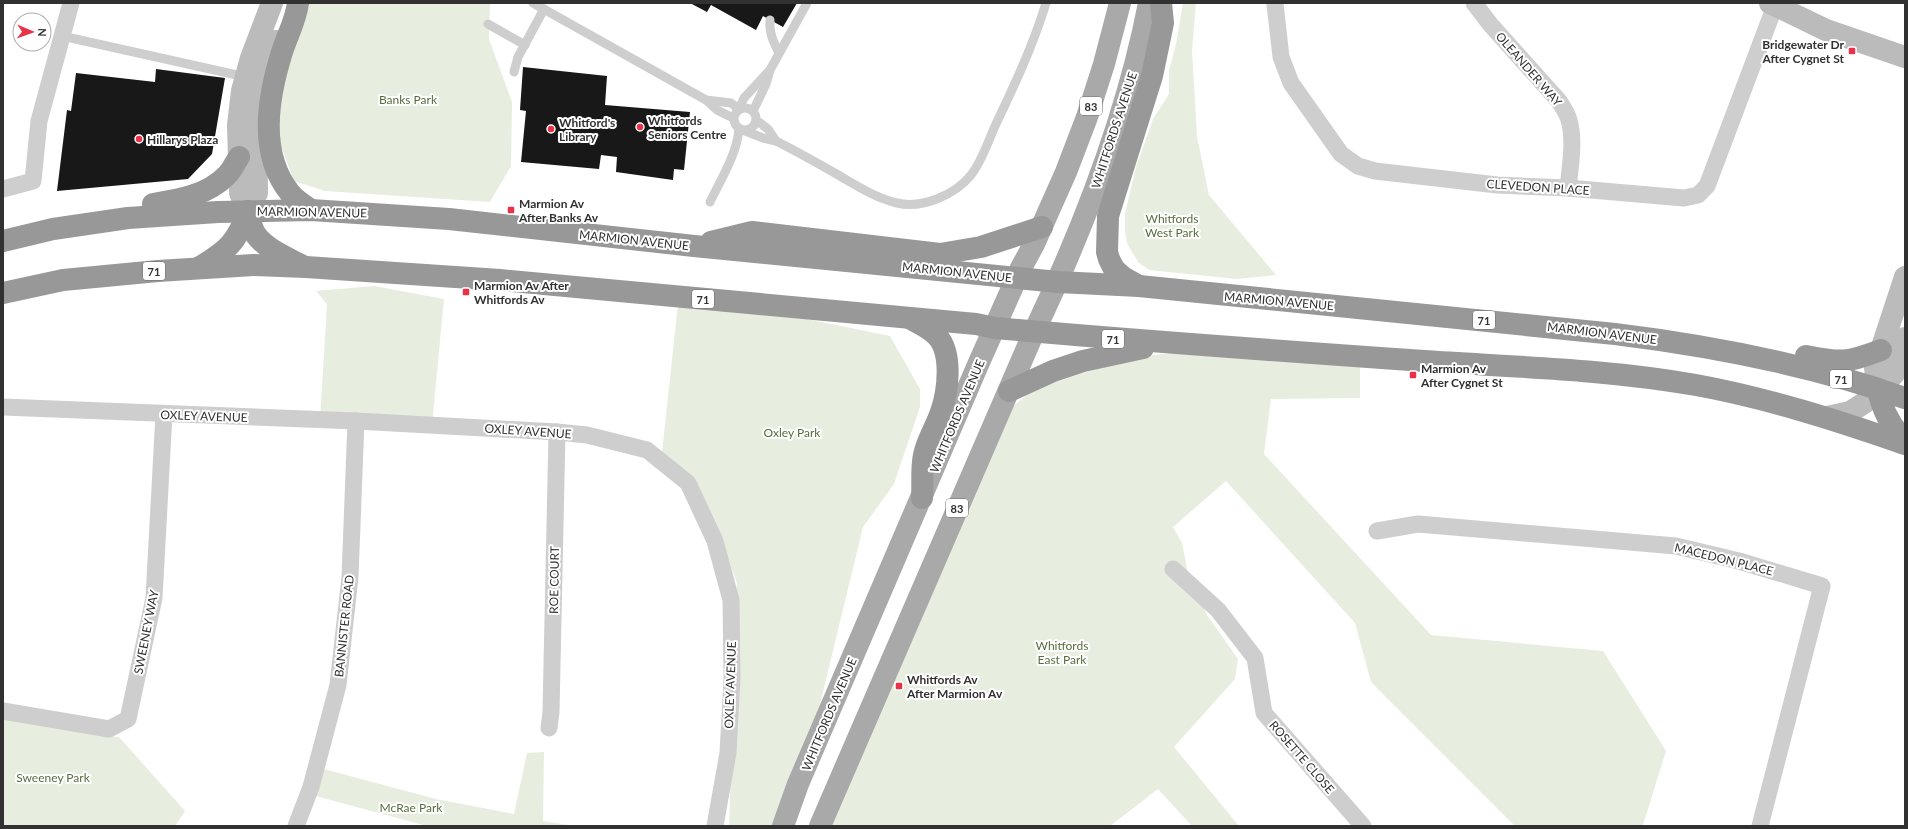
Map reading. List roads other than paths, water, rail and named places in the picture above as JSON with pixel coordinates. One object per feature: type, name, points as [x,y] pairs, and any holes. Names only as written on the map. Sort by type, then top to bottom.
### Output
[{"type":"highway","points":[[298,3],[282,53],[269,102],[270,150],[279,178],[291,194],[311,210]]},
{"type":"highway","points":[[1140,286],[1123,277],[1114,269],[1109,259],[1106,252],[1108,216],[1152,76],[1163,24],[1161,3]]},
{"type":"highway","points":[[58,228],[91,213],[173,201],[200,193],[227,175],[238,157]]},
{"type":"highway","name":"MARMION AVENUE","points":[[3,241],[58,228],[128,218],[248,211],[311,210],[450,219],[694,246],[1058,282],[1140,286],[1529,324],[1690,343],[1777,362],[1878,389],[1905,398]]},
{"type":"highway","points":[[248,211],[252,228],[256,236],[280,254],[306,267]]},
{"type":"highway","points":[[198,268],[222,254],[233,242],[242,227],[248,211]]},
{"type":"highway","points":[[694,246],[752,232],[940,254],[981,247],[1042,227]]},
{"type":"highway","name":"71","points":[[3,293],[63,280],[198,268],[253,265],[306,267],[500,280],[907,317],[1034,332],[1161,343],[1614,374],[1694,385],[1752,397],[1828,417],[1905,442]]},
{"type":"highway","points":[[907,317],[931,330],[938,337],[946,349],[947,358],[946,384],[941,412],[923,456],[922,498]]},
{"type":"highway","points":[[1690,343],[1710,336],[1835,362],[1847,361],[1881,350]]},
{"type":"highway","points":[[1009,391],[1053,371],[1083,361],[1161,343]]},
{"type":"highway","points":[[1878,389],[1882,407],[1895,431],[1905,442]]},
{"type":"main road","name":"WHITFORDS AVENUE","points":[[783,826],[801,777],[995,328],[1066,172],[1087,117],[1104,64],[1120,3]]},
{"type":"main road","name":"WHITFORDS AVENUE","points":[[820,826],[1034,332],[1058,282],[1113,140],[1138,55],[1149,3]]},
{"type":"street","points":[[3,189],[33,181],[39,121],[71,3]]},
{"type":"street","points":[[248,211],[240,193],[238,124],[242,91],[272,3]]},
{"type":"street","points":[[248,211],[257,193],[256,106],[262,80],[291,3]]},
{"type":"street","name":"OLEANDER WAY","points":[[1474,3],[1490,24],[1559,101],[1566,112],[1570,121],[1572,150],[1568,188]]},
{"type":"street","points":[[1802,3],[1827,15],[1905,41]]},
{"type":"street","name":"CLEVEDON PLACE","points":[[1275,4],[1281,57],[1291,83],[1337,148],[1348,160],[1366,169],[1497,185],[1568,188],[1692,198],[1704,191],[1721,153],[1774,4]]},
{"type":"street","points":[[1774,4],[1826,30],[1905,57]]},
{"type":"street","points":[[1878,389],[1875,368],[1905,277]]},
{"type":"street","points":[[1828,417],[1850,412],[1864,403],[1894,374],[1905,338]]},
{"type":"street","name":"OXLEY AVENUE","points":[[3,407],[356,421],[558,432],[586,435],[646,450],[688,483],[715,541],[731,600],[732,679],[728,753],[715,826]]},
{"type":"street","name":"SWEENEY WAY","points":[[3,711],[109,729],[128,719],[154,598],[164,414]]},
{"type":"street","name":"BANNISTER ROAD","points":[[296,826],[311,787],[339,678],[350,577],[356,421]]},
{"type":"street","name":"ROE COURT","points":[[549,728],[551,712],[558,432]]},
{"type":"street","name":"MACEDON PLACE","points":[[1377,531],[1418,524],[1676,546],[1739,561],[1822,586],[1760,826]]},
{"type":"street","name":"ROSETTE CLOSE","points":[[1173,569],[1218,610],[1254,658],[1264,714],[1363,826]]},
{"type":"lane","points":[[533,3],[706,100],[717,110],[733,118]]},
{"type":"lane","points":[[710,202],[742,130],[753,127],[754,116],[770,70],[807,3]]},
{"type":"lane","points":[[770,70],[744,98],[740,109],[735,113],[733,118],[734,124],[742,130],[776,141],[877,197],[899,204],[912,205],[924,203],[960,186],[971,175],[982,156],[1035,37],[1046,3]]},
{"type":"lane","points":[[514,72],[518,57],[544,9]]},
{"type":"lane","points":[[770,20],[769,30],[772,41],[779,53]]},
{"type":"lane","points":[[488,24],[525,45]]},
{"type":"lane","points":[[62,36],[246,77]]},
{"type":"lane","points":[[731,103],[744,98]]},
{"type":"lane","points":[[706,100],[731,103],[740,109],[748,108],[768,129],[776,141]]},
{"type":"place","name":"Bridgewater Dr After Cygnet St","points":[[1852,51]]},
{"type":"place","name":"Whitfords Seniors Centre","points":[[640,127]]},
{"type":"place","name":"Whitford's Library","points":[[551,129]]},
{"type":"place","name":"Hillarys Plaza","points":[[139,139]]},
{"type":"place","name":"Marmion Av After Banks Av","points":[[511,210]]},
{"type":"place","name":"Marmion Av After Whitfords Av","points":[[466,292]]},
{"type":"place","name":"Marmion Av After Cygnet St","points":[[1413,375]]},
{"type":"place","name":"Whitfords Av After Marmion Av","points":[[899,686]]},
{"type":"park label","name":"Banks Park","points":[[408,99]]},
{"type":"park label","name":"Whitfords West Park","points":[[1172,225]]},
{"type":"park label","name":"Oxley Park","points":[[792,432]]},
{"type":"park label","name":"Whitfords East Park","points":[[1062,652]]},
{"type":"park label","name":"Sweeney Park","points":[[53,777]]},
{"type":"park label","name":"McRae Park","points":[[411,807]]}]
